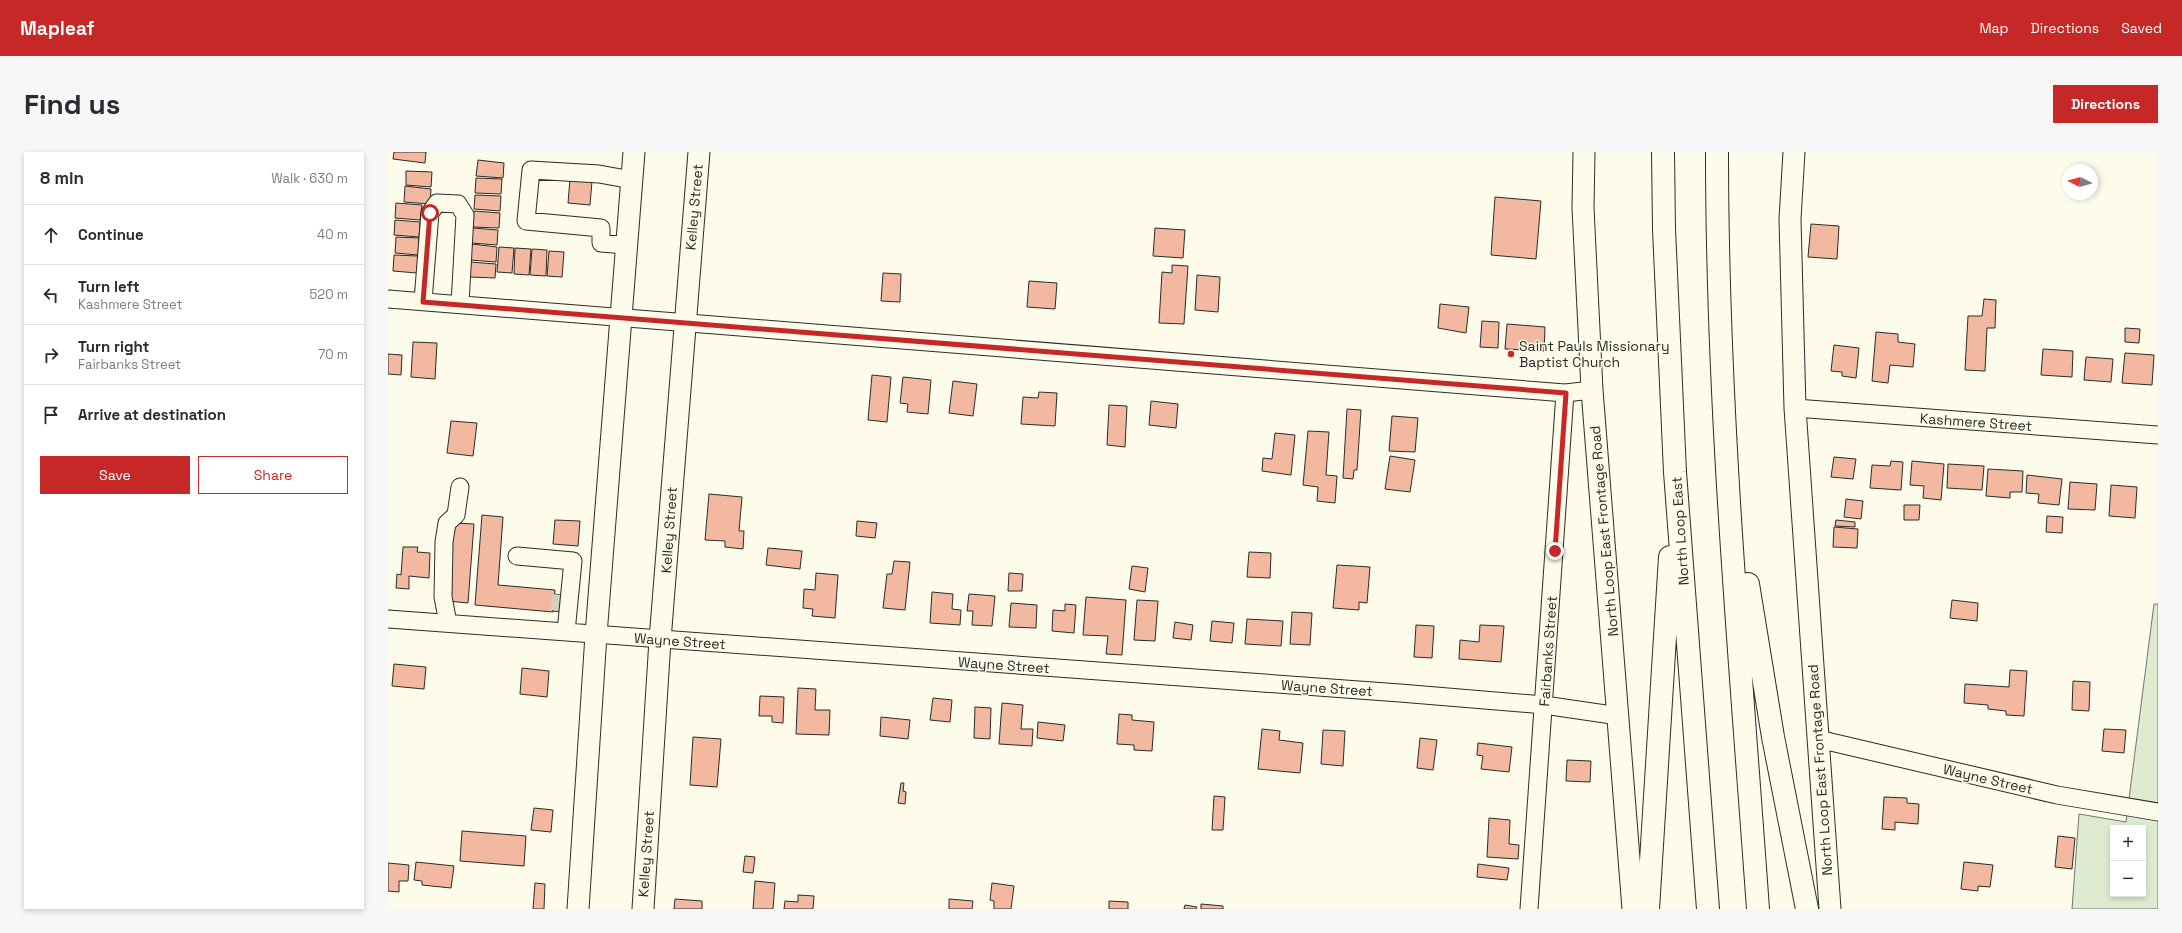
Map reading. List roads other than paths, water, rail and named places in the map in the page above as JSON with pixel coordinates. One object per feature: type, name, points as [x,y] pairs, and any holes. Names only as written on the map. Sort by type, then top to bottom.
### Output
[{"type":"highway","name":"North Loop East","points":[[1663,152],[1664,229],[1675,472],[1708,909]]},
{"type":"highway","points":[[1717,152],[1720,328],[1726,453],[1758,909]]},
{"type":"highway","points":[[1726,453],[1773,737],[1807,909]]},
{"type":"highway","points":[[1648,909],[1675,472]]},
{"type":"main road","points":[[578,909],[596,635],[634,152]]},
{"type":"main road","name":"Kelley Street","points":[[643,909],[660,640],[699,152]]},
{"type":"main road","name":"North Loop East Frontage Road","points":[[1584,152],[1583,208],[1592,390],[1619,716],[1633,909]]},
{"type":"main road","name":"North Loop East Frontage Road","points":[[1794,152],[1790,219],[1794,408],[1830,909]]},
{"type":"street","points":[[626,245],[601,243],[602,228],[526,221],[531,170],[599,174],[632,180]]},
{"type":"street","points":[[423,302],[430,213],[437,203],[458,204],[465,215],[460,304]]},
{"type":"street","points":[[388,299],[1566,393],[1592,390]]},
{"type":"street","name":"Fairbanks Street","points":[[1528,909],[1566,393]]},
{"type":"street","name":"Kashmere Street","points":[[1794,408],[2158,435]]},
{"type":"street","points":[[448,623],[443,597],[444,542],[447,523],[456,515],[460,487]]},
{"type":"street","points":[[517,556],[572,561],[571,581],[563,616]]},
{"type":"street","points":[[563,616],[562,587],[571,581]]},
{"type":"street","name":"Wayne Street","points":[[388,619],[448,623],[563,616],[596,635],[1392,692],[1544,705],[1619,716]]},
{"type":"street","name":"Wayne Street","points":[[1818,739],[2057,795],[2158,812]]},
{"type":"tunnel","points":[[559,611],[561,595]]},
{"type":"place","name":"Saint Pauls Missionary Baptist Church","points":[[1511,354]]}]
